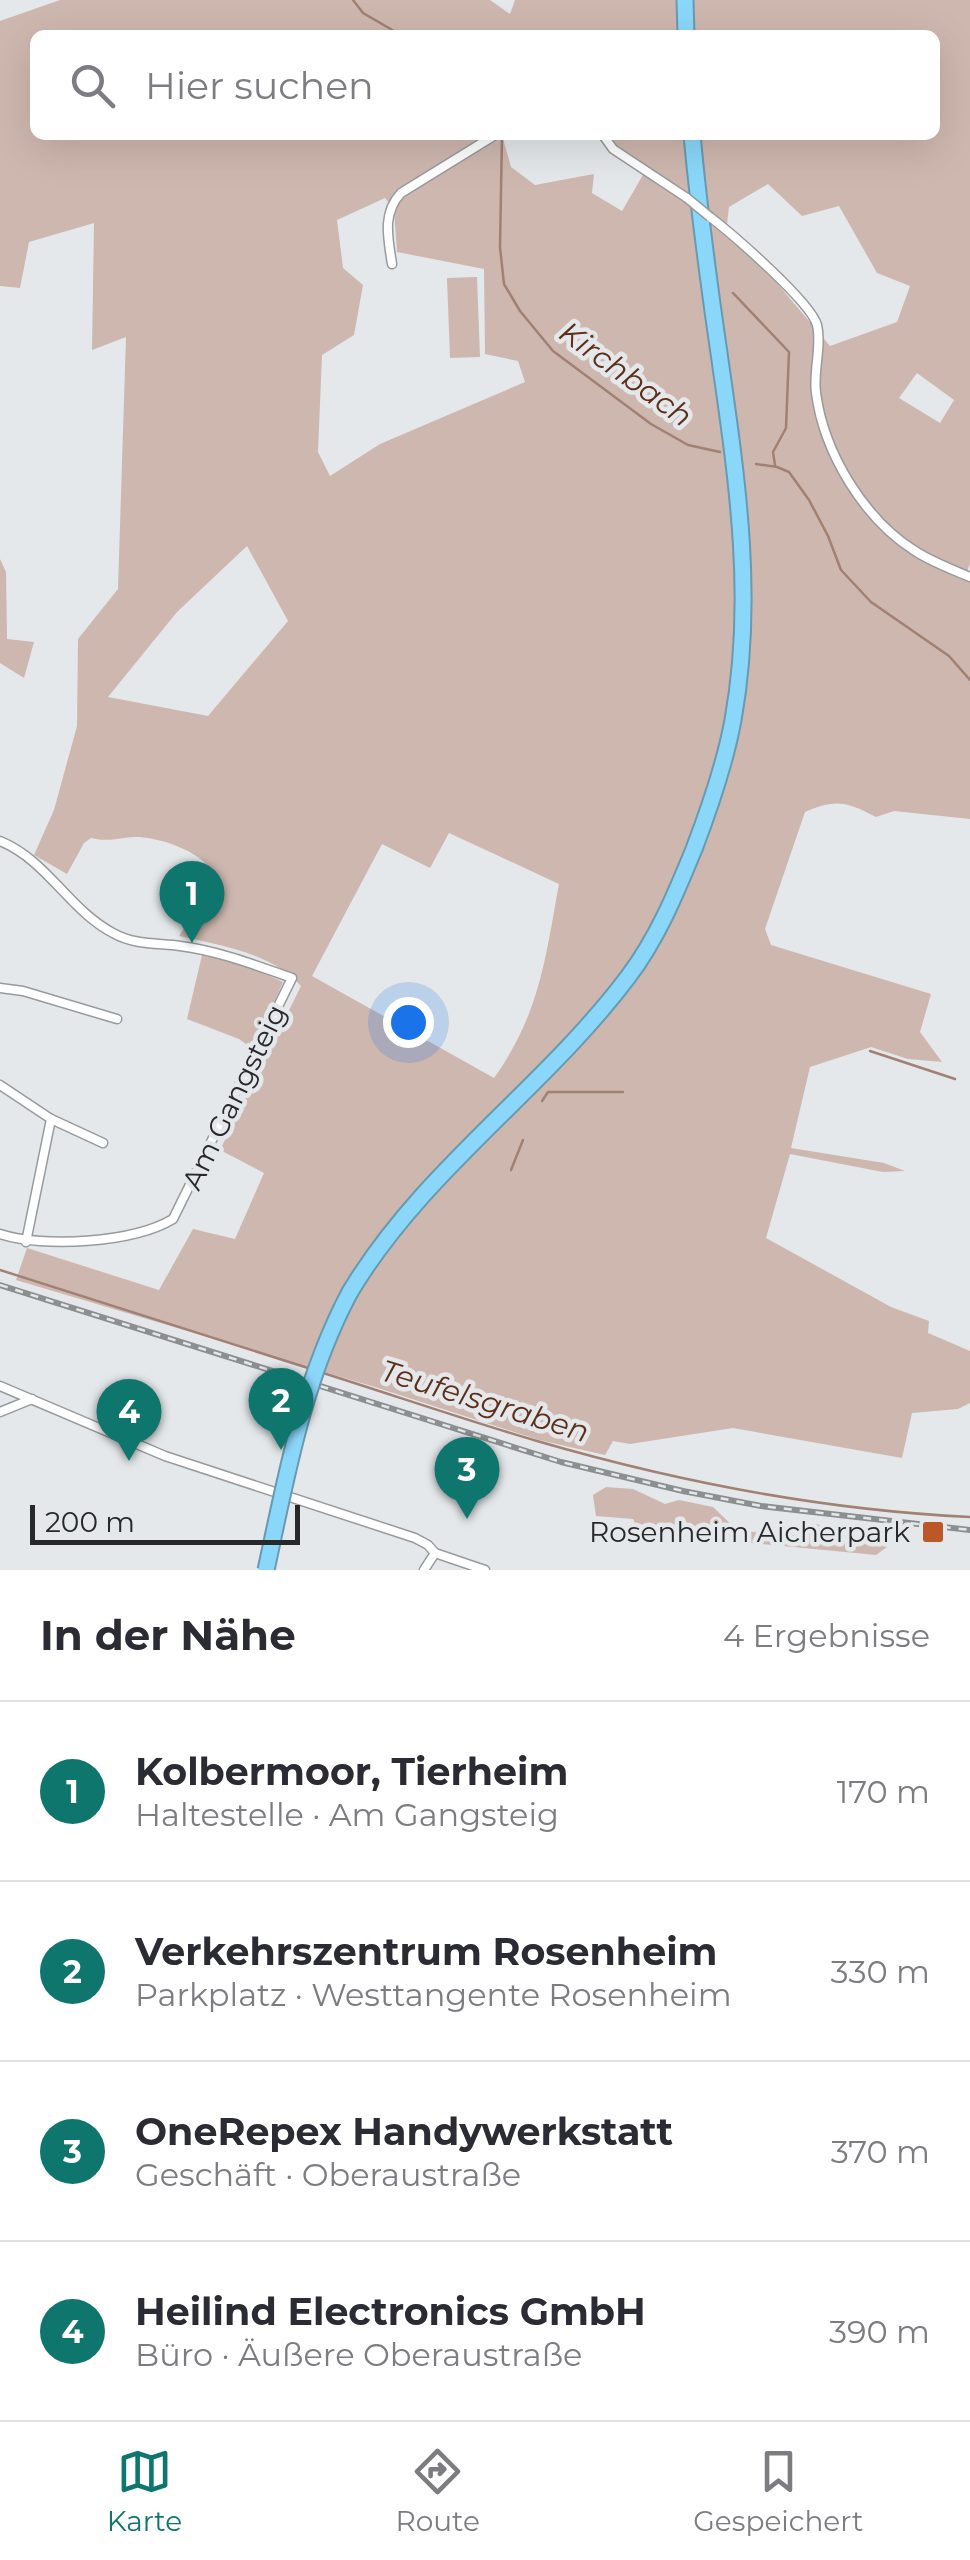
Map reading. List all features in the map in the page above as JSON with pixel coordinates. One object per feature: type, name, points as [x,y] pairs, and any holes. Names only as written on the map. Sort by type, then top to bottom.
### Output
[{"type":"highway","points":[[685,0],[686,30]]},
{"type":"highway","points":[[266,1570],[302,1409],[319,1357],[350,1292],[388,1234],[422,1192],[547,1071],[594,1021],[632,972],[678,890],[713,800],[733,719],[743,629],[742,533],[736,461],[701,230],[692,140]]},
{"type":"street","points":[[392,264],[390,204],[401,192],[486,140]]},
{"type":"street","points":[[607,140],[739,240],[797,297],[816,322],[817,402],[832,448],[851,483],[897,538],[931,560],[970,577]]},
{"type":"street","name":"Am Gangsteig","points":[[0,840],[48,872],[90,917],[124,938],[236,958],[292,978],[173,1219],[139,1234],[26,1242]]},
{"type":"street","points":[[0,988],[117,1019]]},
{"type":"street","points":[[0,1085],[51,1119],[104,1142]]},
{"type":"street","points":[[0,1234],[26,1242],[51,1119]]},
{"type":"street","points":[[0,1386],[166,1456],[415,1538],[435,1553],[484,1570]]},
{"type":"street","points":[[0,1412],[32,1399]]},
{"type":"street","points":[[424,1570],[435,1553]]},
{"type":"shaded area","points":[[60,0],[490,0],[510,14],[515,0],[970,0],[970,564],[966,574],[970,576],[970,819],[894,811],[876,817],[840,804],[805,812],[765,929],[771,945],[931,994],[920,1032],[942,1062],[908,1059],[871,1047],[810,1067],[791,1148],[884,1163],[905,1171],[883,1172],[790,1154],[766,1238],[891,1307],[929,1321],[928,1333],[970,1351],[970,1403],[958,1409],[912,1413],[902,1458],[733,1428],[630,1444],[613,1441],[605,1455],[539,1440],[16,1280],[27,1248],[159,1290],[193,1229],[235,1239],[264,1173],[220,1150],[301,986],[261,958],[179,936],[216,878],[203,861],[184,849],[139,837],[91,838],[84,843],[67,874],[34,855],[54,810],[77,726],[78,639],[118,589],[126,337],[92,350],[94,223],[29,242],[20,288],[0,286],[0,21]],"holes":[[[768,184],[802,216],[839,206],[877,273],[910,286],[897,322],[830,346],[727,224],[729,207]],[[385,198],[394,209],[397,252],[484,269],[485,354],[518,361],[525,382],[380,444],[330,476],[318,452],[322,355],[354,335],[363,285],[343,268],[337,220]],[[917,373],[954,400],[940,423],[899,398]],[[247,546],[288,621],[208,716],[108,697],[177,612]],[[449,833],[559,884],[531,1008],[494,1078],[312,976],[382,844],[430,868]]]},
{"type":"shaded area","points":[[477,277],[480,357],[450,358],[447,278]]},
{"type":"shaded area","points":[[0,559],[6,572],[7,639],[34,642],[24,678],[0,663]]},
{"type":"shaded area","points":[[202,955],[241,963],[283,982],[253,1049],[239,1039],[187,1019]]},
{"type":"shaded area","points":[[606,1487],[633,1489],[665,1504],[679,1500],[713,1507],[738,1531],[794,1535],[816,1524],[846,1532],[861,1543],[880,1535],[887,1547],[876,1555],[704,1541],[672,1528],[638,1529],[633,1519],[596,1516],[593,1495]]},
{"type":"waterway","name":"Kirchbach","points":[[353,0],[363,13],[392,30]]},
{"type":"waterway","name":"Kirchbach","points":[[502,140],[500,247],[504,284],[520,311],[553,351],[651,424],[688,445],[720,452]]},
{"type":"waterway","points":[[733,293],[789,352],[786,428],[773,452],[775,465]]},
{"type":"waterway","name":"Kirchbach","points":[[756,464],[789,472],[809,500],[841,570],[871,602],[949,656],[970,680]]},
{"type":"waterway","points":[[870,1051],[955,1079]]},
{"type":"waterway","points":[[542,1101],[548,1092],[623,1092]]},
{"type":"waterway","points":[[511,1170],[523,1140]]},
{"type":"waterway","name":"Teufelsgraben","points":[[0,1270],[308,1368]]},
{"type":"waterway","name":"Teufelsgraben","points":[[320,1372],[537,1441],[643,1469],[806,1501],[970,1517]]},
{"type":"railway","points":[[0,1285],[561,1462],[761,1506],[970,1530]]},
{"type":"place","name":"Kolbermoor, Tierheim","points":[[192,943]]},
{"type":"place","name":"Verkehrszentrum Rosenheim","points":[[281,1450]]},
{"type":"place","name":"Heilind Electronics GmbH","points":[[129,1461]]},
{"type":"place","name":"OneRepex Handywerkstatt","points":[[467,1519]]},
{"type":"place","name":"Rosenheim Aicherpark","points":[[933,1532]]}]
